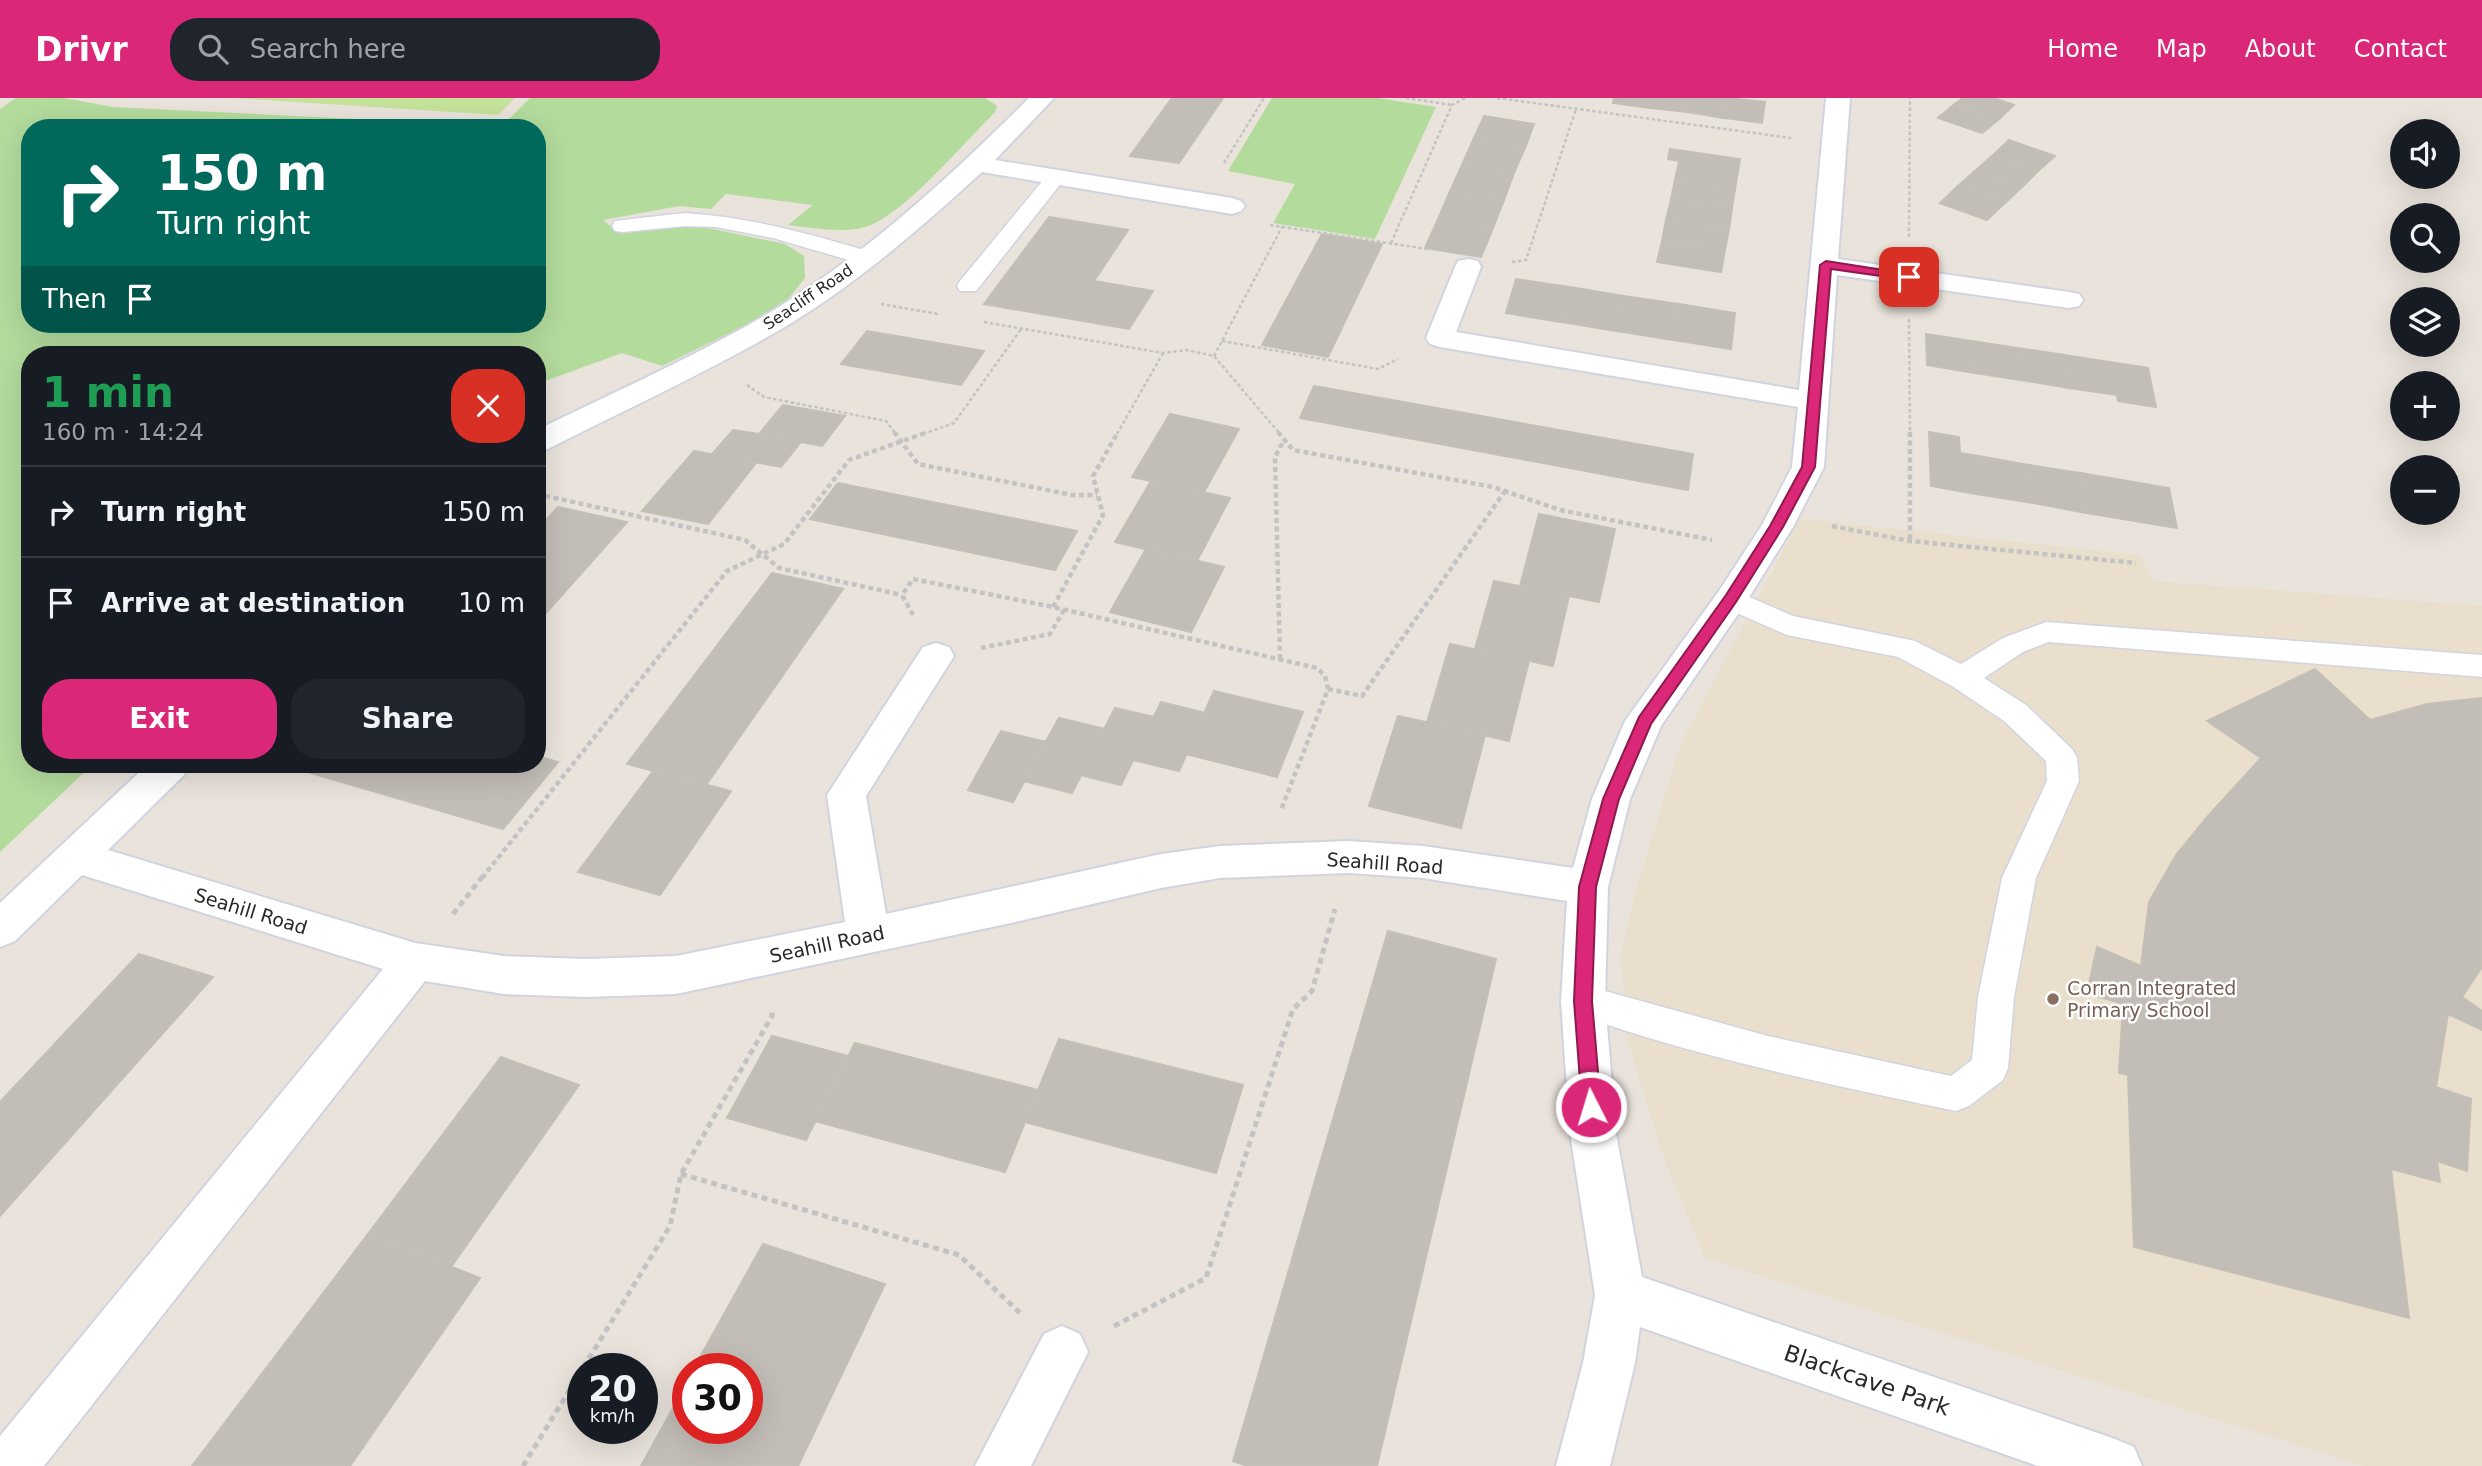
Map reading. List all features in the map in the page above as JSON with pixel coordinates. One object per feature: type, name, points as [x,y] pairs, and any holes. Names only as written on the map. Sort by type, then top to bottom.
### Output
[{"type":"street","name":"Seacliff Road","points":[[546,438],[773,323],[866,258],[978,164],[1042,98]]},
{"type":"street","points":[[1583,1466],[1609,1363],[1620,1295],[1593,1133],[1583,1001],[1588,887],[1611,799],[1644,721],[1731,599],[1784,514],[1808,467],[1838,98]]},
{"type":"street","points":[[978,164],[1232,206]]},
{"type":"street","points":[[1826,265],[2069,300]]},
{"type":"street","points":[[1468,267],[1440,338],[1814,401]]},
{"type":"street","points":[[868,934],[846,795],[936,656]]},
{"type":"street","points":[[0,929],[163,773]]},
{"type":"street","name":"Seahill Road","points":[[76,857],[415,961],[504,975],[586,978],[676,975],[1011,906],[1161,871],[1220,862],[1349,857],[1423,862],[1588,887]]},
{"type":"street","points":[[10,1466],[415,961]]},
{"type":"street","name":"Blackcave Park","points":[[1620,1295],[2115,1466]]},
{"type":"street","points":[[1002,1466],[1062,1352]]},
{"type":"lane","points":[[968,286],[1056,177]]},
{"type":"lane","points":[[623,226],[672,218],[709,219],[785,234],[866,258]]},
{"type":"lane","points":[[1583,1001],[1663,1026],[1816,1065],[1956,1094],[1990,1068],[1996,997],[2019,878],[2063,781],[2061,757],[2015,713],[1962,678],[1905,648],[1787,625],[1731,599]]},
{"type":"lane","points":[[1962,678],[2013,645],[2046,632],[2482,666]]},
{"type":"path","points":[[1202,201],[1264,98]]},
{"type":"path","points":[[1406,98],[1452,105],[1465,98]]},
{"type":"path","points":[[1497,98],[1835,144]]},
{"type":"path","points":[[1391,243],[1452,105]]},
{"type":"path","points":[[1232,206],[1270,225],[1424,248],[1468,267],[1527,260],[1576,109]]},
{"type":"path","points":[[1214,356],[1282,227]]},
{"type":"path","points":[[888,305],[941,315]]},
{"type":"path","points":[[981,322],[1163,354],[1186,350],[1214,356],[1293,450],[1505,491],[1560,510],[1762,550]]},
{"type":"path","points":[[415,961],[727,571],[783,544],[849,460],[954,423],[1021,329]]},
{"type":"path","points":[[1222,341],[1378,369],[1440,338]]},
{"type":"path","points":[[1053,607],[1103,516],[1093,476],[1163,354]]},
{"type":"path","points":[[707,357],[764,397],[886,421],[918,464],[1072,495],[1097,495]]},
{"type":"path","points":[[1280,659],[1275,457],[1284,440]]},
{"type":"path","points":[[1328,689],[1362,696],[1505,491]]},
{"type":"path","points":[[546,496],[746,540],[779,568],[902,595],[936,656],[1050,634],[1064,610]]},
{"type":"path","points":[[1784,514],[1839,528],[1910,541],[2136,563]]},
{"type":"path","points":[[902,595],[914,579],[1053,607],[1317,668],[1325,676],[1328,689],[1262,860]]},
{"type":"path","points":[[681,1174],[959,1255],[1062,1352],[1206,1278],[1293,1009],[1312,991],[1349,857]]},
{"type":"path","points":[[523,1466],[670,1226],[681,1174],[772,1016],[774,955]]},
{"type":"shaded area","name":"Corran Integrated Primary School","points":[[1800,519],[2140,555],[2153,581],[2482,606],[2482,1466],[2364,1466],[1705,1258],[1664,1159],[1628,1042],[1621,957],[1632,904],[1681,743]]},
{"type":"green space","points":[[16,98],[64,98],[113,107],[359,119],[21,119],[21,333],[546,333],[546,119],[509,119],[530,98],[985,98],[997,106],[995,112],[920,189],[888,216],[864,227],[831,230],[788,225],[813,205],[726,194],[711,209],[679,206],[603,220],[621,234],[666,225],[708,228],[785,244],[804,256],[805,278],[781,308],[662,366],[622,353],[546,381],[546,346],[21,346],[21,773],[84,773],[0,852],[0,109]]},
{"type":"green space","points":[[234,98],[515,98],[498,115]]},
{"type":"green space","points":[[1272,98],[1378,98],[1436,107],[1375,239],[1273,223],[1295,184],[1228,171]]},
{"type":"building","points":[[1172,98],[1223,98],[1179,163],[1130,156]]},
{"type":"building","points":[[1614,98],[1652,98],[1649,108],[1613,103]]},
{"type":"building","points":[[1652,98],[1690,98],[1687,112],[1649,108]]},
{"type":"building","points":[[1690,98],[1728,98],[1724,118],[1687,112]]},
{"type":"building","points":[[1728,98],[1765,102],[1762,123],[1724,118]]},
{"type":"building","points":[[1963,98],[1994,98],[2014,105],[1999,119],[1955,104]]},
{"type":"building","points":[[1955,104],[1999,119],[1982,133],[1938,118]]},
{"type":"building","points":[[1484,116],[1534,124],[1525,148],[1473,140]]},
{"type":"building","points":[[1473,140],[1525,148],[1514,173],[1462,165]]},
{"type":"building","points":[[2009,140],[2055,156],[2038,171],[1992,156]]},
{"type":"building","points":[[1670,149],[1740,159],[1735,189],[1675,180],[1679,161],[1668,159]]},
{"type":"building","points":[[1992,156],[2038,171],[2022,187],[1975,171]]},
{"type":"building","points":[[1462,165],[1514,173],[1504,200],[1450,191]]},
{"type":"building","points":[[1975,171],[2022,187],[2005,203],[1958,186]]},
{"type":"building","points":[[1675,180],[1735,189],[1732,208],[1671,199]]},
{"type":"building","points":[[1958,186],[2005,203],[1987,220],[1940,203]]},
{"type":"building","points":[[1450,191],[1504,200],[1493,228],[1438,219]]},
{"type":"building","points":[[1671,199],[1732,208],[1729,229],[1666,220]]},
{"type":"building","points":[[1049,217],[1128,230],[1094,281],[1153,291],[1129,329],[984,304]]},
{"type":"building","points":[[1438,219],[1493,228],[1481,257],[1425,248]]},
{"type":"building","points":[[1666,220],[1729,229],[1725,250],[1662,241]]},
{"type":"building","points":[[1322,234],[1382,244],[1328,357],[1262,345]]},
{"type":"building","points":[[1662,241],[1725,250],[1721,272],[1657,262]]},
{"type":"building","points":[[1516,279],[1570,287],[1561,322],[1506,313]]},
{"type":"building","points":[[1570,287],[1624,296],[1617,331],[1561,322]]},
{"type":"building","points":[[1624,296],[1679,304],[1673,340],[1617,331]]},
{"type":"building","points":[[1679,304],[1735,313],[1731,349],[1673,340]]},
{"type":"building","points":[[867,331],[984,351],[961,385],[841,364]]},
{"type":"building","points":[[1926,334],[1972,341],[1974,373],[1927,365]]},
{"type":"building","points":[[1972,341],[2018,348],[2021,380],[1974,373]]},
{"type":"building","points":[[2018,348],[2064,355],[2069,388],[2021,380]]},
{"type":"building","points":[[2064,355],[2148,368],[2156,407],[2118,401],[2117,395],[2069,388]]},
{"type":"building","points":[[1314,386],[1693,454],[1688,490],[1300,418]]},
{"type":"building","points":[[783,405],[845,416],[822,446],[759,434]]},
{"type":"building","points":[[1170,414],[1239,429],[1204,492],[1132,477]]},
{"type":"building","points":[[733,430],[801,442],[781,467],[712,454]]},
{"type":"building","points":[[1929,432],[1959,437],[1960,453],[1979,456],[1982,495],[1931,486]]},
{"type":"building","points":[[694,451],[756,463],[708,524],[642,511]]},
{"type":"building","points":[[1979,456],[2029,465],[2033,503],[1982,495]]},
{"type":"building","points":[[2029,465],[2081,473],[2086,513],[2033,503]]},
{"type":"building","points":[[2081,473],[2169,488],[2177,528],[2086,513]]},
{"type":"building","points":[[1151,481],[1230,498],[1197,561],[1115,542]]},
{"type":"building","points":[[838,483],[1077,531],[1055,570],[810,519]]},
{"type":"building","points":[[558,507],[627,522],[546,613],[546,520]]},
{"type":"building","points":[[1539,514],[1615,529],[1599,602],[1520,586]]},
{"type":"building","points":[[1146,549],[1224,567],[1191,632],[1110,612]]},
{"type":"building","points":[[772,573],[843,589],[706,785],[627,764]]},
{"type":"building","points":[[1494,581],[1569,596],[1553,666],[1475,649]]},
{"type":"building","points":[[1450,644],[1529,661],[1509,741],[1427,722]]},
{"type":"building","points":[[2315,669],[2370,720],[2427,704],[2482,698],[2482,967],[2462,997],[2482,1011],[2482,1030],[2448,1014],[2436,1087],[2471,1099],[2467,1171],[2437,1161],[2440,1182],[2391,1169],[2409,1318],[2134,1247],[2128,1075],[2119,1073],[2123,1004],[2087,993],[2097,947],[2141,966],[2149,902],[2176,855],[2261,758],[2207,721]]},
{"type":"building","points":[[1214,691],[1303,712],[1277,777],[1186,754]]},
{"type":"building","points":[[1161,702],[1205,713],[1179,771],[1133,760]]},
{"type":"building","points":[[1115,708],[1154,717],[1121,785],[1081,775]]},
{"type":"building","points":[[1398,716],[1485,735],[1461,828],[1369,806]]},
{"type":"building","points":[[1059,718],[1105,729],[1072,793],[1024,781]]},
{"type":"building","points":[[1001,731],[1046,742],[1013,802],[968,790]]},
{"type":"building","points":[[546,759],[558,762],[503,829],[311,773],[546,773]]},
{"type":"building","points":[[653,771],[731,791],[660,895],[578,872]]},
{"type":"building","points":[[1388,931],[1496,959],[1377,1466],[1248,1466],[1233,1461]]},
{"type":"building","points":[[139,954],[213,977],[0,1216],[0,1102]]},
{"type":"building","points":[[772,1036],[848,1056],[806,1140],[727,1118]]},
{"type":"building","points":[[1059,1039],[1243,1085],[1216,1173],[1025,1122]]},
{"type":"building","points":[[855,1043],[1038,1090],[1005,1172],[815,1121]]},
{"type":"building","points":[[501,1057],[579,1085],[451,1267],[368,1234]]},
{"type":"building","points":[[368,1234],[480,1278],[350,1466],[192,1466]]},
{"type":"building","points":[[763,1244],[885,1284],[798,1466],[641,1466],[653,1444],[658,1444],[658,1435],[672,1410],[672,1444],[763,1444],[763,1353],[702,1353]]},
{"type":"place","name":"Corran Integrated Primary School","points":[[2053,999]]},
{"type":"route","points":[[1591,1107],[1583,1001],[1584,942],[1588,887],[1611,799],[1644,721],[1731,599],[1777,527],[1808,467],[1826,265],[1909,277]]}]
